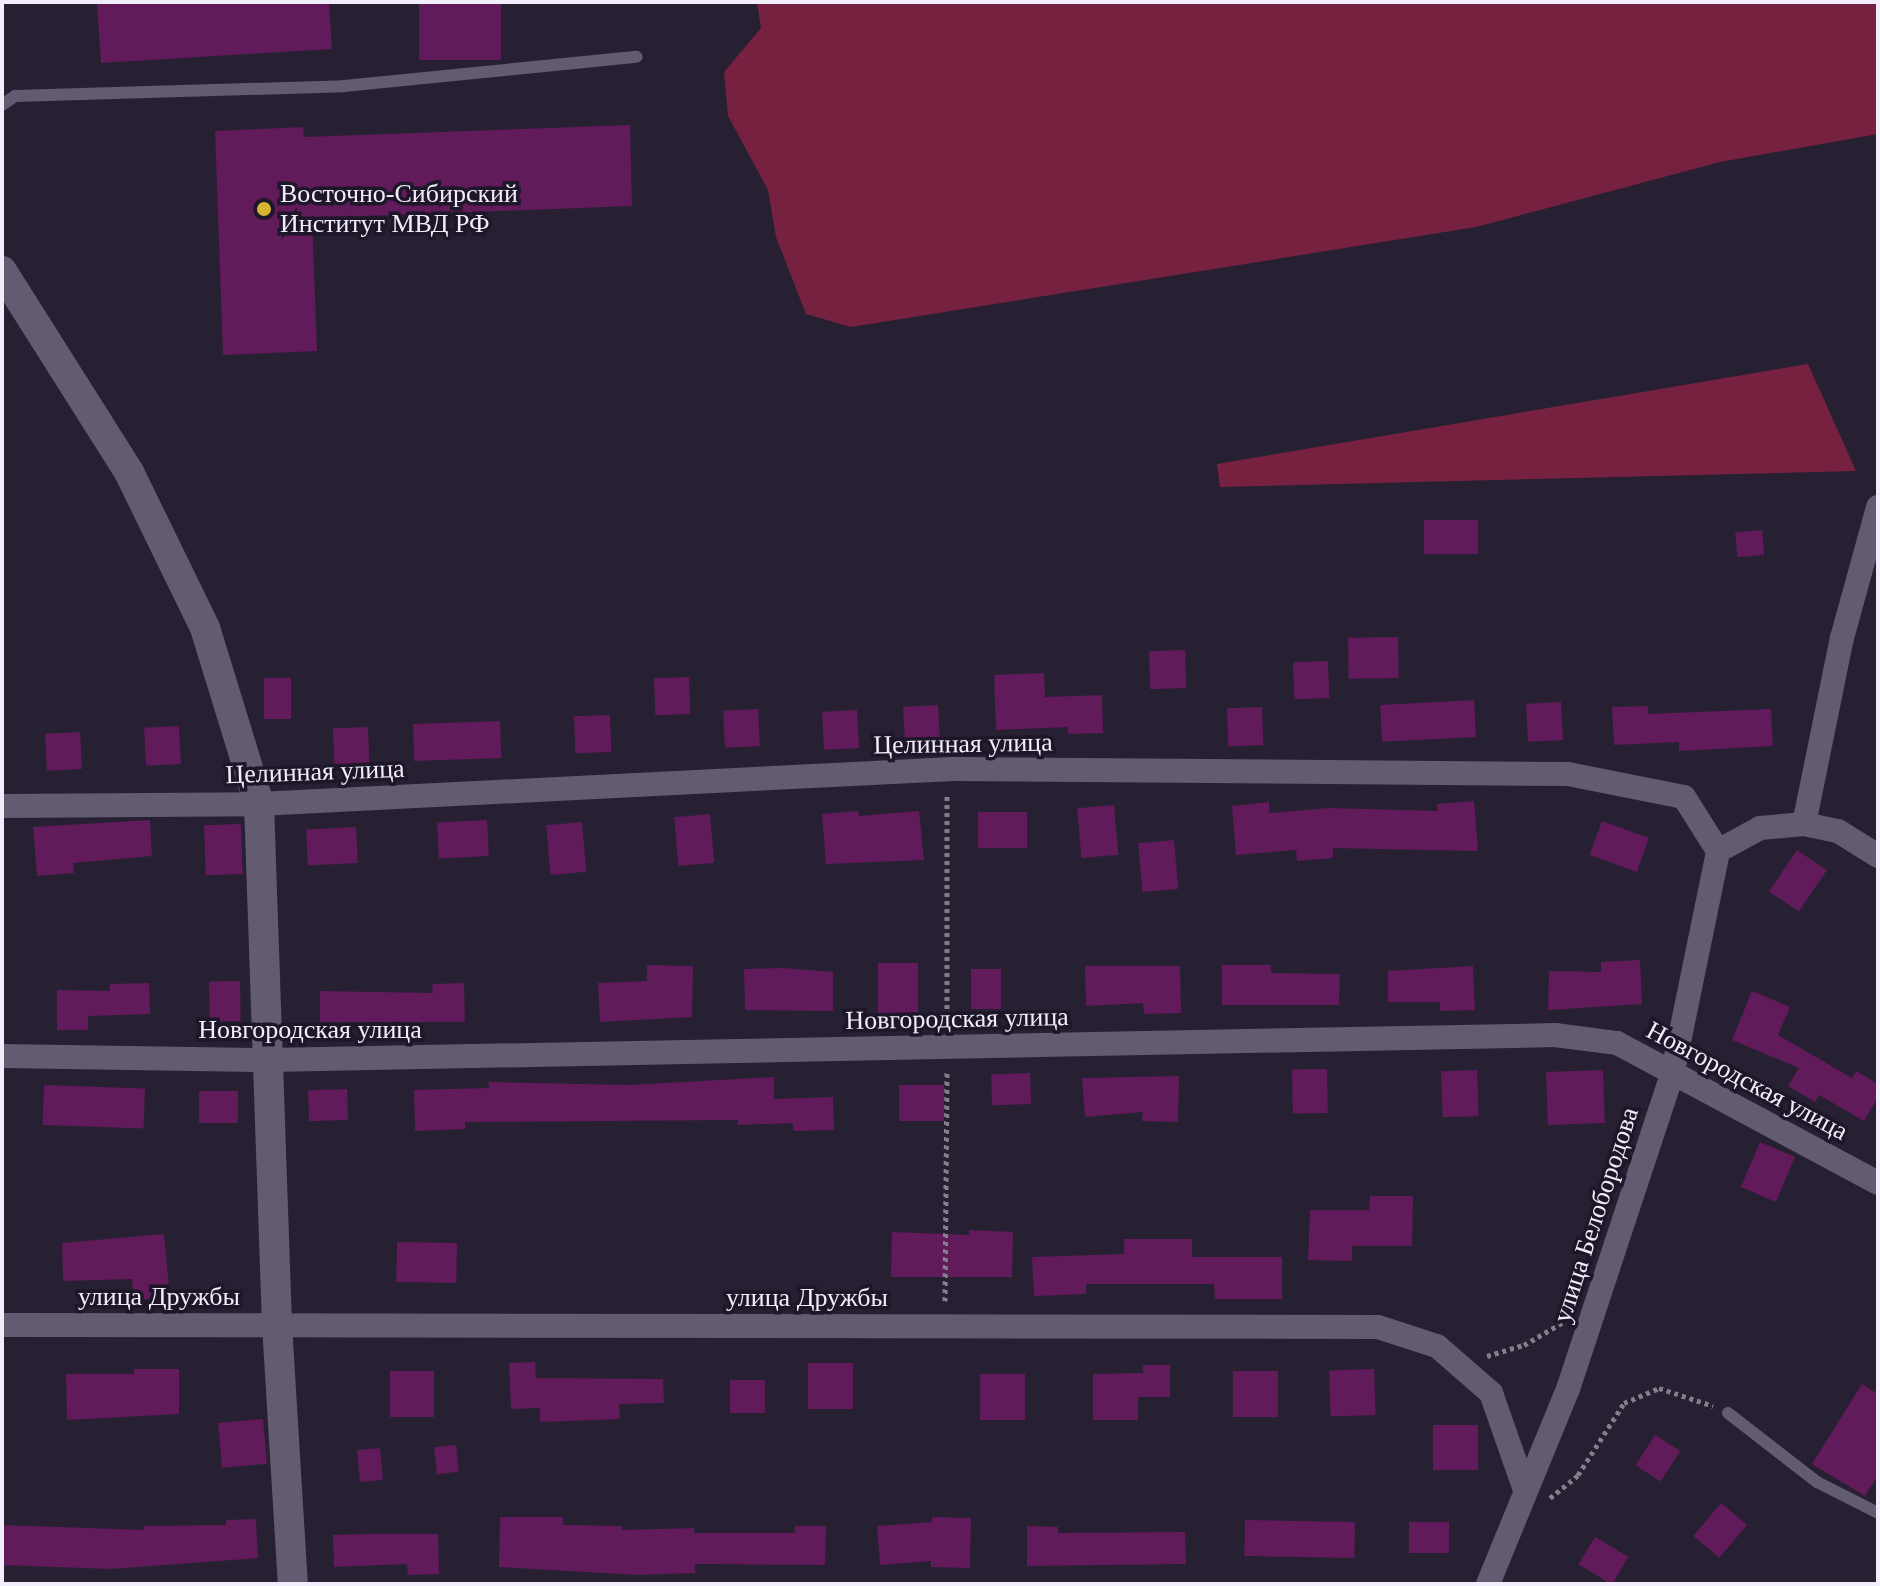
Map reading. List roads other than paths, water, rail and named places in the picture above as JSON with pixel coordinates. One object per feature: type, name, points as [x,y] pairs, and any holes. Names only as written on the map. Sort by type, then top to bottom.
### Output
[{"type":"street","points":[[2,271],[129,472],[205,628],[259,804],[277,1325],[293,1584]]},
{"type":"street","points":[[1804,824],[1842,638],[1878,507]]},
{"type":"street","name":"Целинная улица","points":[[2,806],[259,804],[953,769],[1568,774],[1684,797],[1718,851]]},
{"type":"street","points":[[1718,851],[1760,828],[1804,824],[1838,831],[1878,856]]},
{"type":"street","name":"улица Белобородова","points":[[1488,1584],[1524,1487],[1568,1389],[1673,1071],[1718,851]]},
{"type":"street","name":"Новгородская улица","points":[[2,1056],[270,1060],[1555,1035],[1617,1043],[1878,1183]]},
{"type":"street","name":"улица Дружбы","points":[[2,1325],[1378,1327],[1437,1346],[1491,1393],[1524,1487]]},
{"type":"lane","points":[[2,105],[15,96],[344,86],[637,57]]},
{"type":"lane","points":[[1728,1413],[1817,1482],[1878,1513]]},
{"type":"place","name":"Восточно-Сибирский Институт МВД РФ","points":[[264,209]]}]
